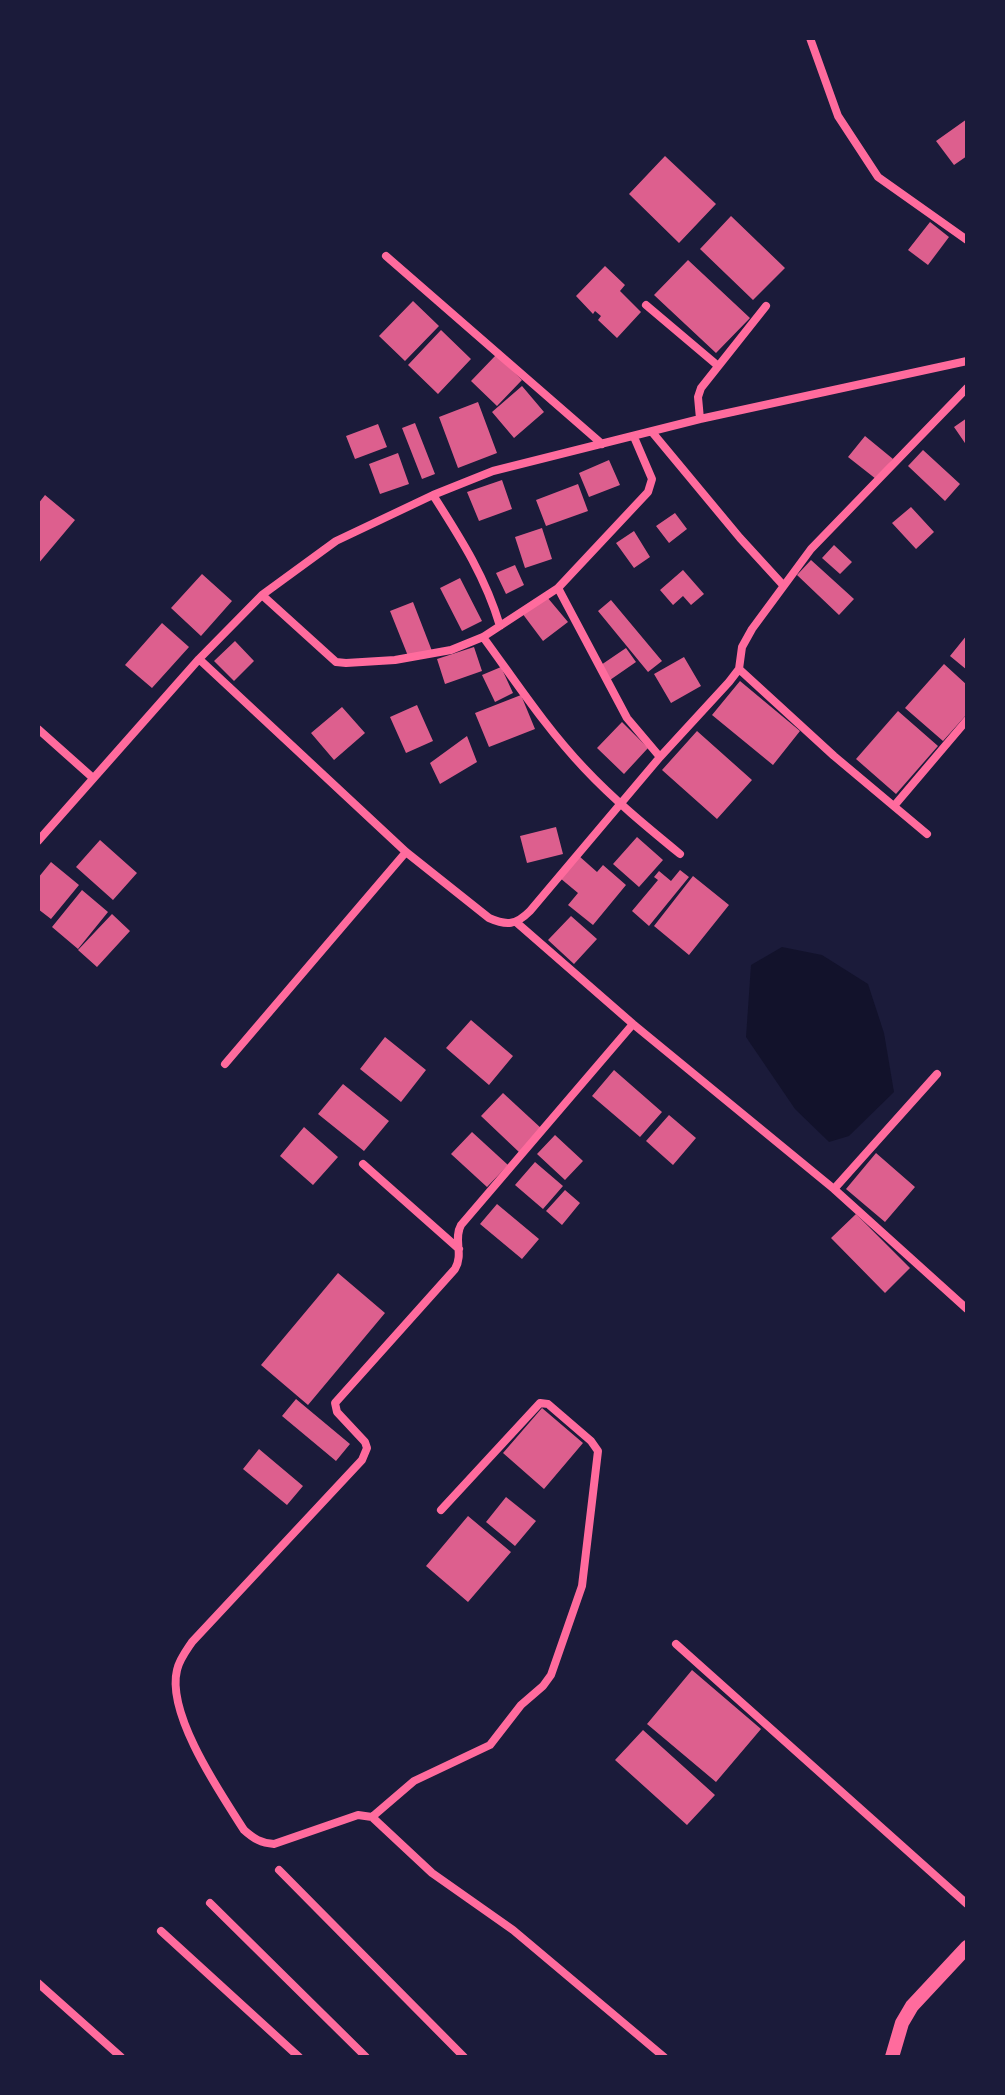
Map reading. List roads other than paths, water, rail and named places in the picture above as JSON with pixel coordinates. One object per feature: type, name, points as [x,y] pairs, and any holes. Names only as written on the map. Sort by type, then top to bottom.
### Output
[{"type":"street","points":[[810,38],[838,116],[878,177],[967,240]]},
{"type":"street","points":[[386,256],[602,444]]},
{"type":"street","points":[[646,305],[717,365]]},
{"type":"street","points":[[700,419],[698,397],[701,388],[766,306]]},
{"type":"street","points":[[38,841],[199,659],[262,595],[336,541],[433,495],[493,471],[700,419],[967,361]]},
{"type":"street","points":[[199,659],[406,852],[489,918],[500,923],[516,922],[530,911],[739,669],[747,636],[783,585],[830,528],[967,388]]},
{"type":"street","points":[[652,432],[783,585]]},
{"type":"street","points":[[262,595],[336,662],[395,660],[451,650],[483,637],[558,588],[648,492],[652,479],[634,437]]},
{"type":"street","points":[[433,495],[479,569],[500,626]]},
{"type":"street","points":[[558,588],[627,718],[660,757]]},
{"type":"street","points":[[483,637],[563,744],[620,804],[680,854]]},
{"type":"street","points":[[739,669],[927,834]]},
{"type":"street","points":[[894,806],[967,720]]},
{"type":"street","points":[[38,729],[93,778]]},
{"type":"street","points":[[225,1064],[406,852]]},
{"type":"street","points":[[516,922],[633,1024],[834,1189],[967,1309]]},
{"type":"street","points":[[633,1024],[461,1225],[457,1234],[459,1263],[455,1269],[335,1403],[337,1412],[365,1442],[367,1448],[362,1460],[192,1642],[176,1672],[183,1722],[198,1755],[244,1830],[252,1837],[262,1843],[274,1844],[358,1815],[372,1817],[432,1873],[513,1930],[664,2057]]},
{"type":"street","points":[[834,1189],[937,1074]]},
{"type":"street","points":[[363,1164],[459,1249]]},
{"type":"street","points":[[372,1817],[414,1781],[490,1745],[521,1705],[551,1675],[582,1586],[598,1451],[591,1441],[548,1404],[542,1403],[441,1510]]},
{"type":"street","points":[[676,1644],[967,1904]]},
{"type":"street","points":[[279,1870],[464,2057]]},
{"type":"street","points":[[210,1903],[366,2057]]},
{"type":"street","points":[[161,1931],[299,2057]]},
{"type":"street","points":[[892,2057],[902,2023],[912,2006],[967,1947]]},
{"type":"street","points":[[38,1983],[121,2057]]}]
